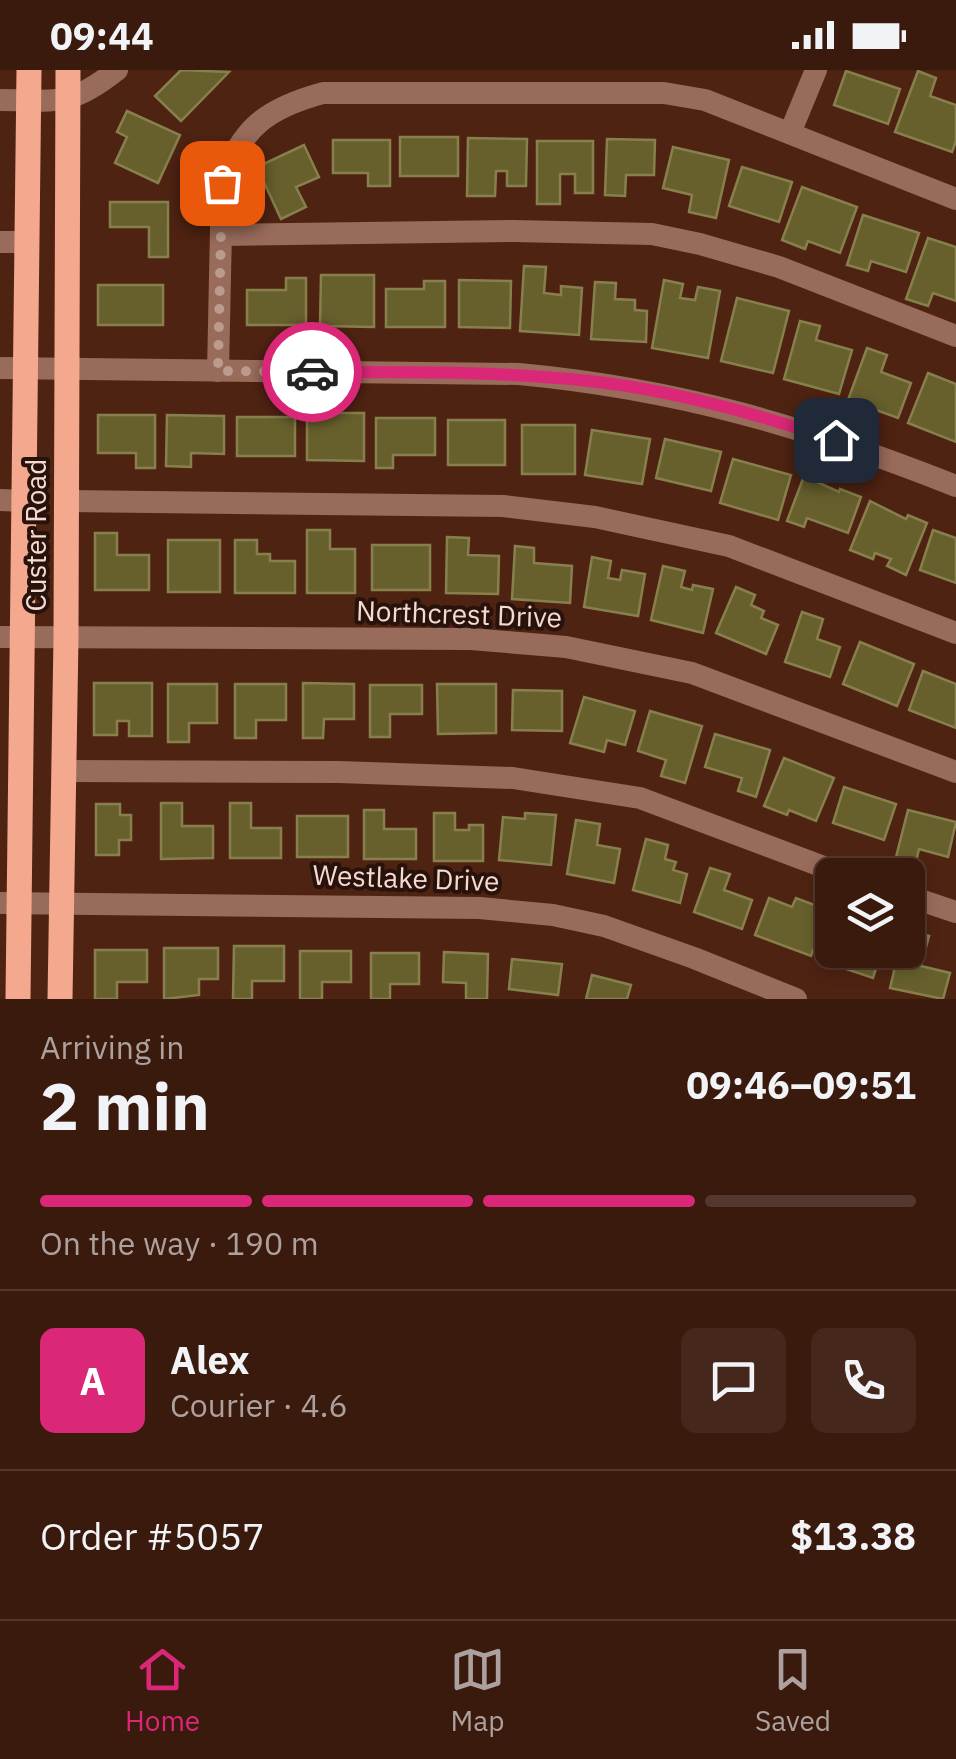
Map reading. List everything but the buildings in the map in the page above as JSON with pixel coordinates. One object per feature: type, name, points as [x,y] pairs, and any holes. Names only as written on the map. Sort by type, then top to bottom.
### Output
[{"type":"main road","name":"Custer Road","points":[[18,999],[10,903],[13,242],[28,70]]},
{"type":"main road","name":"Custer Road","points":[[60,999],[68,70]]},
{"type":"street","points":[[0,100],[68,100],[92,90],[117,70]]},
{"type":"street","points":[[790,133],[816,70]]},
{"type":"street","points":[[218,371],[222,183],[230,160],[249,130],[267,114],[288,102],[323,93],[664,94],[705,100],[956,199]]},
{"type":"street","points":[[220,235],[512,231],[652,234],[780,267],[956,336]]},
{"type":"street","points":[[12,369],[518,374],[594,381],[768,418],[956,486]]},
{"type":"street","points":[[66,501],[504,506],[595,517],[729,546],[956,633]]},
{"type":"street","name":"Northcrest Drive","points":[[12,638],[471,639],[566,647],[692,673],[956,772]]},
{"type":"street","points":[[64,771],[356,772],[512,778],[640,798],[815,864]]},
{"type":"street","points":[[925,902],[956,912]]},
{"type":"street","name":"Westlake Drive","points":[[10,903],[480,908],[553,915],[638,936],[796,999]]},
{"type":"way so far","points":[[222,183],[218,371],[312,372]]},
{"type":"route","points":[[312,372],[518,374],[594,381],[682,397],[836,440]]}]
